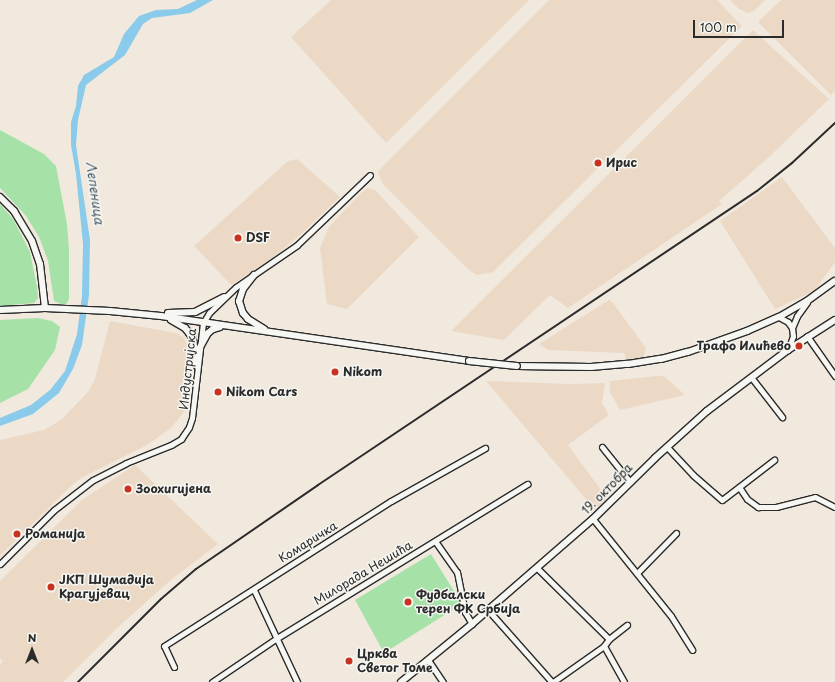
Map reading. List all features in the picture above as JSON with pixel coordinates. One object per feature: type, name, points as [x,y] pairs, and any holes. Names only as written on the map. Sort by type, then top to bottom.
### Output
[{"type":"street","name":"Индустријска","points":[[0,564],[54,510],[93,480],[126,463],[160,450],[181,439],[189,427],[192,418],[203,323],[214,306],[224,297],[297,245],[370,175]]},
{"type":"street","points":[[0,198],[14,211],[32,241],[40,264],[45,308]]},
{"type":"street","points":[[254,275],[243,289],[239,301],[240,306],[248,319],[268,331]]},
{"type":"street","points":[[0,310],[45,308],[136,313],[469,361],[517,366],[591,367],[628,364],[661,359],[711,345],[779,317],[807,302],[835,281]]},
{"type":"street","points":[[136,313],[149,311],[170,314],[195,312],[224,297]]},
{"type":"street","points":[[788,350],[793,336],[792,328],[797,316],[807,302]]},
{"type":"street","points":[[161,316],[178,323],[189,333],[192,339],[197,366]]},
{"type":"street","points":[[779,317],[785,319],[792,328]]},
{"type":"street","name":"19. октобра","points":[[401,682],[472,624],[593,519],[630,482],[707,411],[805,338],[834,323]]},
{"type":"street","points":[[199,349],[204,338],[213,329],[225,326]]},
{"type":"street","points":[[793,336],[796,339],[805,338],[835,376]]},
{"type":"street","points":[[751,377],[782,417]]},
{"type":"street","points":[[602,447],[630,482]]},
{"type":"street","points":[[667,447],[693,475],[722,500],[774,460]]},
{"type":"street","name":"Комаричка","points":[[174,667],[164,646],[254,590],[277,573],[391,501],[485,448]]},
{"type":"street","name":"Милорада Нешића","points":[[212,682],[277,638],[527,484]]},
{"type":"street","points":[[739,487],[747,498],[758,507],[776,507],[815,497],[835,507]]},
{"type":"street","points":[[593,519],[671,616],[692,650]]},
{"type":"street","points":[[637,573],[676,533]]},
{"type":"street","points":[[435,541],[457,572],[465,612],[472,624]]},
{"type":"street","points":[[537,568],[609,639]]},
{"type":"street","points":[[254,590],[297,682]]},
{"type":"street","points":[[488,610],[553,682],[604,646],[609,639],[627,625]]},
{"type":"street","points":[[604,646],[624,682]]},
{"type":"street","points":[[428,660],[443,682]]},
{"type":"shaded area","points":[[331,0],[529,0],[386,143],[291,37]]},
{"type":"shaded area","points":[[549,0],[717,0],[742,26],[493,272],[477,275],[469,270],[383,184],[378,173],[381,168]]},
{"type":"shaded area","points":[[730,0],[765,0],[754,11],[747,13],[739,9]]},
{"type":"shaded area","points":[[781,0],[835,0],[835,91],[831,95],[758,22]]},
{"type":"shaded area","points":[[753,30],[829,99],[769,157],[719,201],[722,204],[568,308],[550,295],[504,340],[451,331]]},
{"type":"shaded area","points":[[297,159],[340,197],[299,236],[271,259],[231,285],[194,246],[288,161]]},
{"type":"shaded area","points":[[782,177],[835,248],[835,262],[814,291],[775,309],[720,221]]},
{"type":"shaded area","points":[[368,188],[375,190],[419,237],[347,309],[327,304],[320,248],[329,227],[361,193]]},
{"type":"shaded area","points":[[609,300],[613,303],[646,348],[643,358],[626,359],[624,353],[548,350],[539,344]]},
{"type":"shaded area","points":[[110,321],[176,333],[184,338],[189,347],[190,356],[188,407],[171,428],[147,445],[81,478],[72,485],[0,556],[0,440],[44,430],[61,420],[88,392],[95,379]]},
{"type":"shaded area","points":[[664,376],[685,395],[620,410],[610,392],[610,381]]},
{"type":"shaded area","points":[[486,381],[570,384],[605,383],[602,403],[609,415],[568,445],[607,498],[596,511]]},
{"type":"shaded area","points":[[135,465],[218,544],[172,579],[115,630],[63,682],[0,682],[0,665],[3,661],[0,658],[0,581],[82,500]]},
{"type":"green space","points":[[0,130],[44,154],[56,166],[67,224],[69,249],[69,299],[66,304],[61,304],[54,301],[48,261],[39,237],[26,216],[0,188]]},
{"type":"green space","points":[[0,204],[13,219],[30,252],[38,298],[34,303],[0,306]]},
{"type":"green space","points":[[38,318],[52,321],[60,327],[55,350],[28,389],[0,403],[0,320]]},
{"type":"green space","name":"Фудбалски терен ФК Србија","points":[[431,554],[462,604],[384,653],[355,600]]},
{"type":"water","points":[[197,0],[213,0],[190,13],[152,18],[143,24],[125,55],[86,85],[78,120],[76,145],[90,240],[89,295],[82,345],[73,369],[59,393],[33,414],[0,426],[0,418],[31,405],[50,390],[65,371],[77,334],[82,296],[83,244],[76,174],[71,145],[71,122],[76,106],[78,86],[84,75],[114,57],[124,34],[139,16],[156,10],[178,9]]},
{"type":"railway","points":[[78,682],[161,599],[196,569],[318,485],[757,191],[792,163],[835,123]]},
{"type":"place","name":"Ирис","points":[[598,163]]},
{"type":"place","name":"DSF","points":[[238,238]]},
{"type":"place","name":"Трафо Илићево","points":[[799,346]]},
{"type":"place","name":"Nikom","points":[[335,372]]},
{"type":"place","name":"Nikom Cars","points":[[218,392]]},
{"type":"place","name":"Зоохигијена","points":[[128,489]]},
{"type":"place","name":"Романија","points":[[17,534]]},
{"type":"place","name":"ЈКП Шумадија Крагујевац","points":[[51,587]]},
{"type":"place","name":"Фудбалски терен ФК Србија","points":[[408,602]]},
{"type":"place","name":"Црква Светог Томе","points":[[349,661]]},
{"type":"water label","name":"Лепеница","points":[[95,193]]}]
